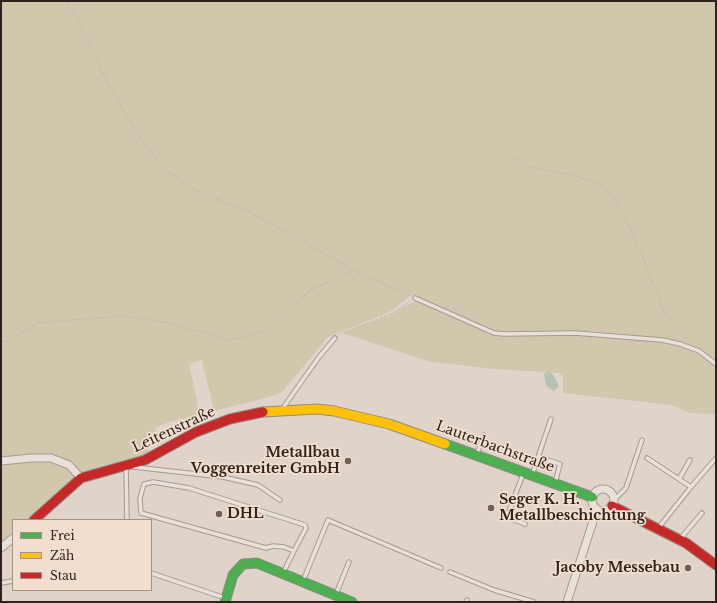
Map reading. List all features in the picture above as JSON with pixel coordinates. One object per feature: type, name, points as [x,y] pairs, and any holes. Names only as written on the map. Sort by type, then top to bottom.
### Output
[{"type":"street","name":"Leitenstraße","points":[[35,519],[80,478],[128,466],[145,460],[164,448],[196,432],[230,419],[281,411],[317,409],[334,411],[389,424]]},
{"type":"street","name":"Lauterbachstraße","points":[[389,424],[592,498]]},
{"type":"street","points":[[1,461],[51,458],[69,465],[80,478]]},
{"type":"street","points":[[613,503],[604,511],[597,509],[593,504],[592,498],[596,492],[602,490],[609,491],[613,503],[657,529],[680,540],[716,565]]},
{"type":"street","points":[[566,602],[597,509]]},
{"type":"street","points":[[1,548],[12,539]]},
{"type":"street","points":[[225,600],[233,575],[243,564],[257,564],[352,602]]},
{"type":"lane","points":[[415,298],[494,333],[608,334],[662,340],[688,346],[699,351],[716,364]]},
{"type":"lane","points":[[281,411],[317,362],[319,357],[335,338]]},
{"type":"lane","points":[[525,524],[507,517],[538,457],[551,419]]},
{"type":"lane","points":[[477,456],[484,435]]},
{"type":"lane","points":[[613,503],[626,488],[642,440]]},
{"type":"lane","points":[[538,457],[560,464],[554,484]]},
{"type":"lane","points":[[647,458],[692,487]]},
{"type":"lane","points":[[657,529],[716,458]]},
{"type":"lane","points":[[679,479],[690,460]]},
{"type":"lane","points":[[127,519],[128,466],[223,477],[258,485],[280,500]]},
{"type":"lane","points":[[283,574],[306,528],[305,525],[189,488],[154,482],[144,484],[140,498],[141,513],[266,548],[273,546],[284,547],[294,551]]},
{"type":"lane","points":[[680,540],[702,513]]},
{"type":"lane","points":[[303,582],[328,520],[441,568]]},
{"type":"lane","points":[[336,595],[349,562]]},
{"type":"lane","points":[[450,572],[494,590],[534,602]]},
{"type":"lane","points":[[152,573],[225,600]]},
{"type":"lane","points":[[1,583],[12,581]]},
{"type":"path","points":[[66,1],[78,20],[105,78],[140,138],[166,171],[203,194],[244,209],[353,270],[415,298]]},
{"type":"path","points":[[510,156],[530,167],[577,176],[598,184],[608,191],[618,205],[642,252],[663,310],[685,338],[688,346]]},
{"type":"path","points":[[1,342],[7,341],[38,323],[120,316],[165,322],[230,340],[262,332],[279,314],[313,289],[353,270]]},
{"type":"path","points":[[335,338],[341,332],[393,313],[415,298]]},
{"type":"shaded area","points":[[1,1],[716,1],[716,363],[689,345],[667,339],[592,331],[494,331],[483,328],[440,306],[410,296],[388,313],[328,337],[283,391],[273,396],[214,411],[202,360],[189,364],[200,415],[169,422],[155,428],[158,439],[145,445],[152,456],[105,465],[35,519],[12,519],[12,539],[1,548]]},
{"type":"shaded area","points":[[416,300],[446,312],[484,331],[499,335],[574,334],[651,340],[688,349],[705,358],[716,368],[716,414],[690,413],[672,405],[563,393],[563,376],[559,373],[495,369],[431,362],[342,333],[392,314]]},
{"type":"shaded area","points":[[548,371],[553,374],[558,384],[558,387],[554,391],[546,386],[544,374]]},
{"type":"traffic: fast","points":[[445,444],[592,497]]},
{"type":"traffic: fast","points":[[225,602],[233,575],[243,564],[257,563],[352,602]]},
{"type":"traffic: slow","points":[[263,412],[317,409],[334,411],[389,424],[445,444]]},
{"type":"traffic: jam","points":[[35,519],[81,478],[145,460],[196,432],[230,419],[263,412]]},
{"type":"traffic: jam","points":[[612,506],[686,543],[716,565]]},
{"type":"place","name":"Metallbau Voggenreiter GmbH","points":[[348,461]]},
{"type":"place","name":"Seger K. H. Metallbeschichtung","points":[[491,508]]},
{"type":"place","name":"DHL","points":[[219,514]]},
{"type":"place","name":"Jacoby Messebau","points":[[688,568]]}]
